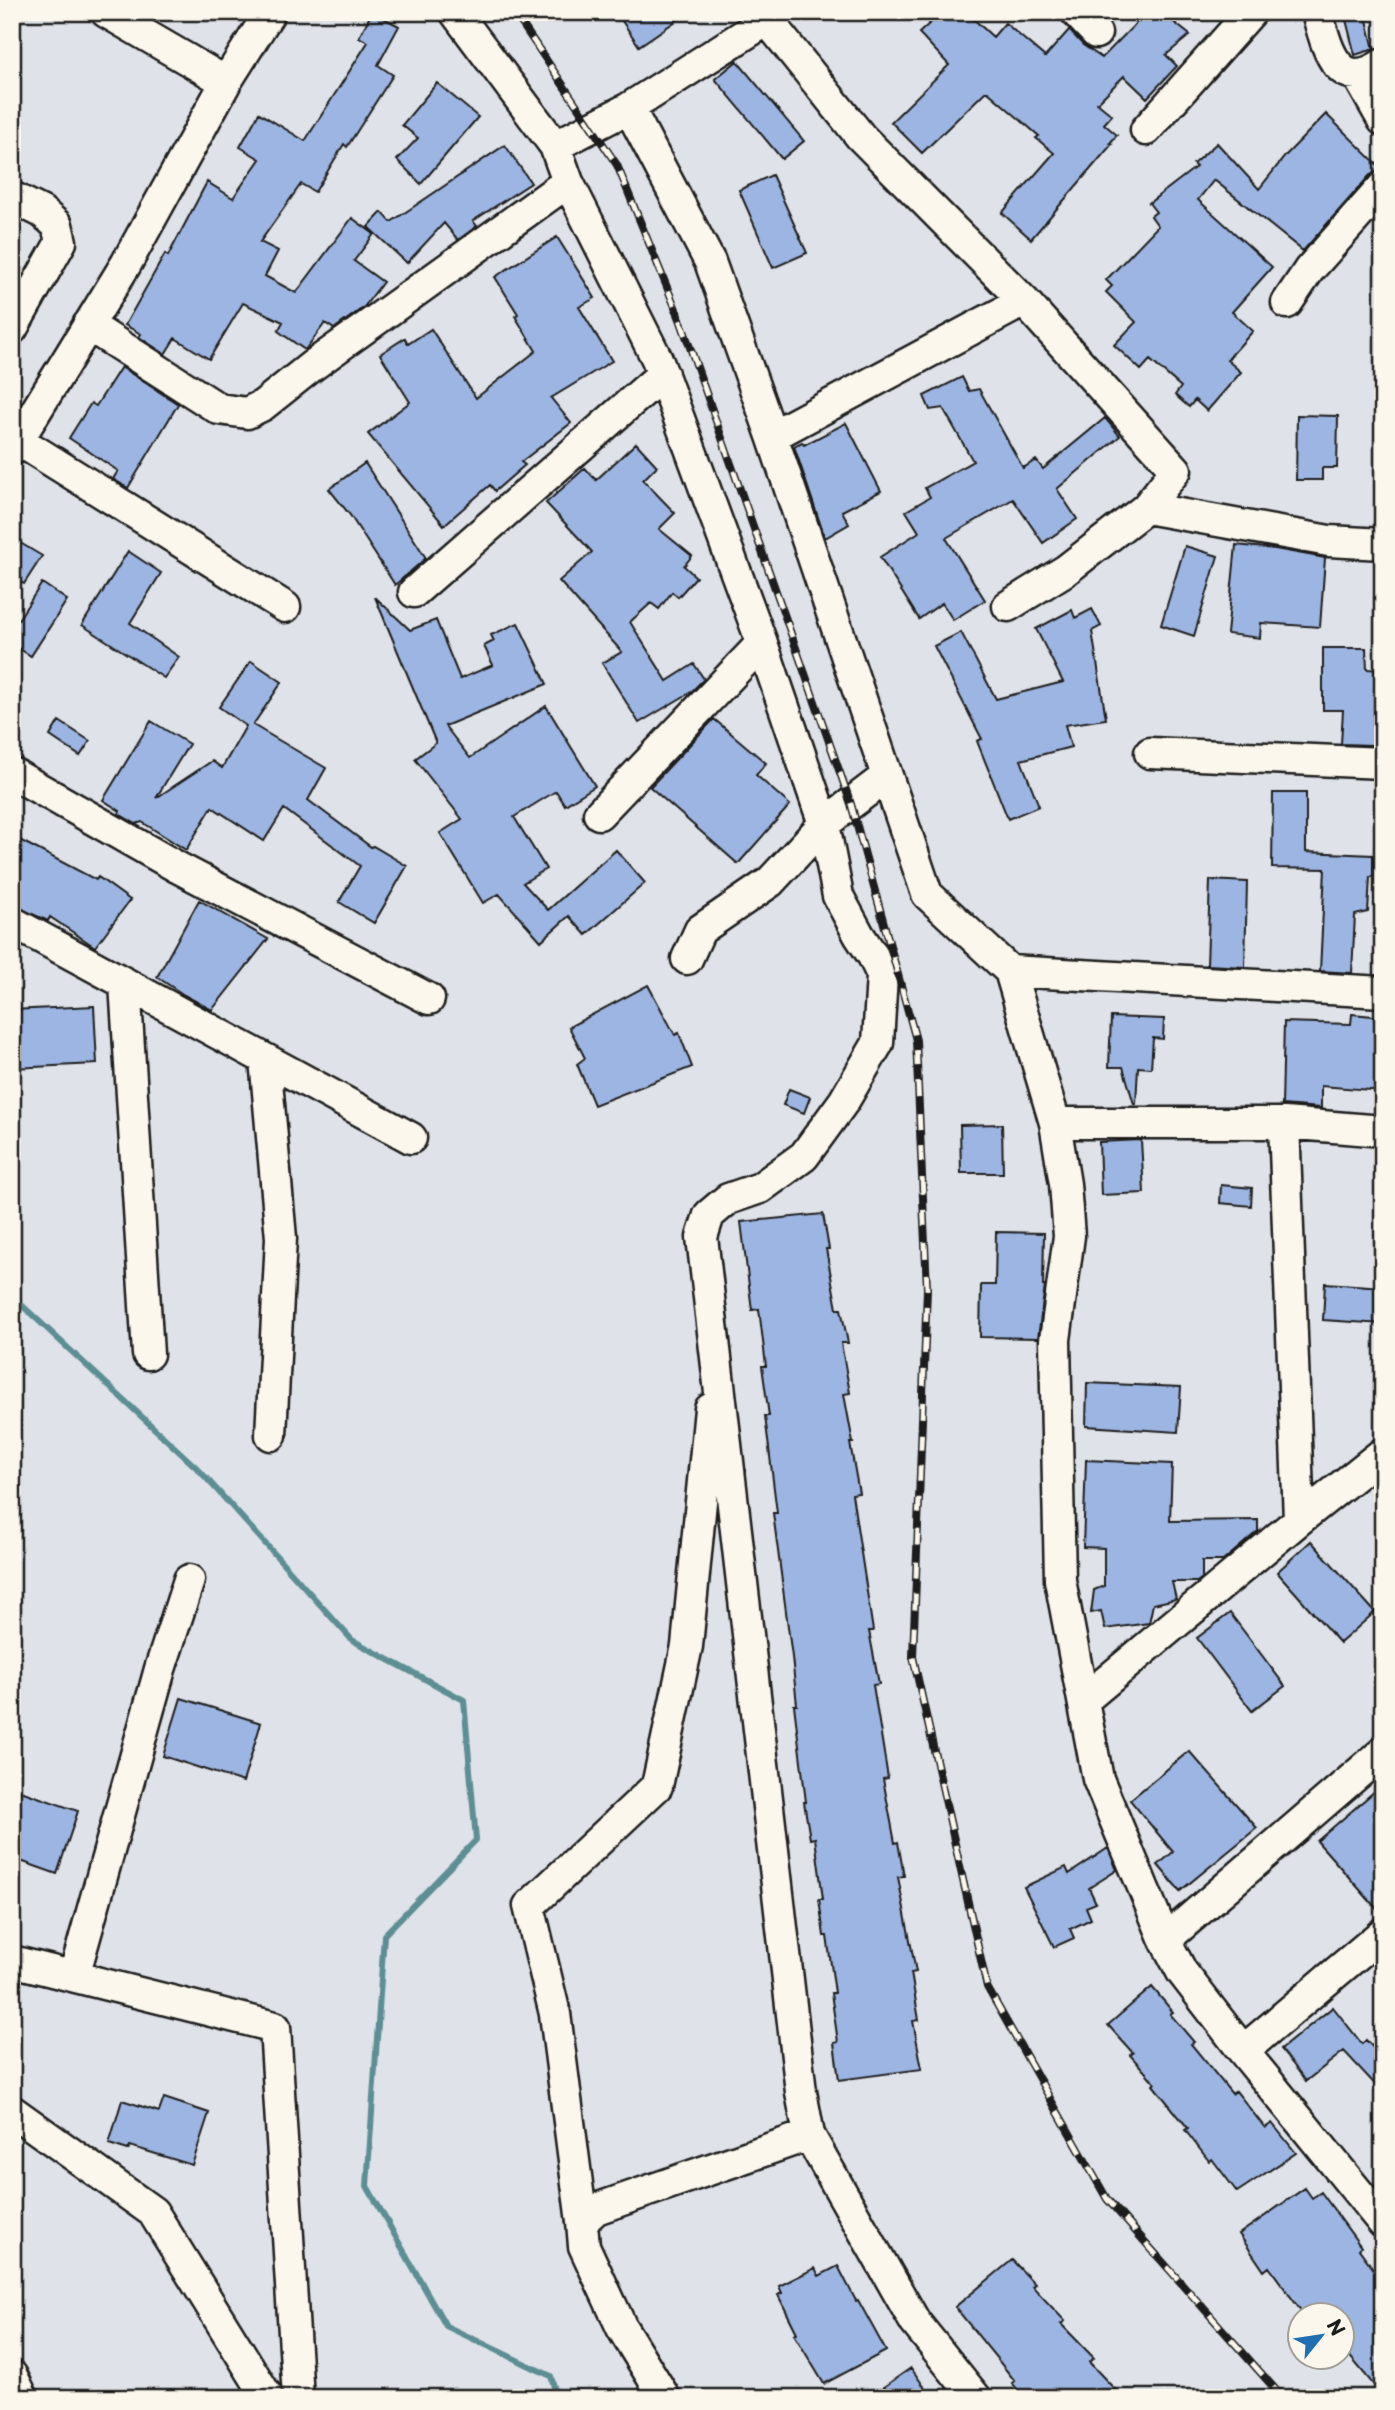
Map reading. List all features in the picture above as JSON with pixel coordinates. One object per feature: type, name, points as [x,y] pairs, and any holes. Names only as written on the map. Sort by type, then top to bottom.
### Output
[{"type":"street","points":[[106,12],[226,82]]},
{"type":"street","points":[[270,12],[226,82],[126,264],[15,445],[285,607]]},
{"type":"street","points":[[454,12],[555,146],[568,182],[657,359],[762,643],[824,824],[838,896],[881,975],[878,1043],[844,1101],[804,1156],[760,1188],[728,1199],[709,1214],[702,1237],[801,2092],[809,2135],[915,2322],[976,2398]]},
{"type":"street","points":[[1076,12],[1096,33]]},
{"type":"street","points":[[1146,130],[1251,12]]},
{"type":"street","points":[[1317,12],[1331,57],[1344,72],[1370,70],[1383,120]]},
{"type":"street","points":[[555,146],[629,108],[768,15],[861,138],[1024,301],[1176,470],[1146,509],[1066,570],[1007,606]]},
{"type":"street","points":[[629,108],[710,261],[772,436],[926,894],[1010,971],[1055,1123],[1065,1184],[1069,1236],[1055,1340],[1059,1580],[1098,1779],[1165,1940],[1182,1972],[1242,2051],[1383,2224]]},
{"type":"street","points":[[88,325],[219,410],[247,414],[568,182]]},
{"type":"street","points":[[1287,303],[1309,270],[1383,187]]},
{"type":"street","points":[[12,197],[42,212],[57,225],[61,243],[12,329]]},
{"type":"street","points":[[772,436],[1024,301]]},
{"type":"street","points":[[414,592],[663,374]]},
{"type":"street","points":[[1146,509],[1329,541],[1383,544]]},
{"type":"street","points":[[598,814],[762,643]]},
{"type":"street","points":[[1150,753],[1383,763]]},
{"type":"street","points":[[12,772],[177,867],[429,999]]},
{"type":"street","points":[[687,960],[700,929],[770,883],[824,824],[887,776]]},
{"type":"street","points":[[12,922],[411,1138]]},
{"type":"street","points":[[1010,971],[1383,992]]},
{"type":"street","points":[[125,983],[148,1354]]},
{"type":"street","points":[[265,1059],[281,1238],[271,1435]]},
{"type":"street","points":[[1055,1123],[1284,1124],[1383,1131]]},
{"type":"street","points":[[1284,1124],[1299,1520]]},
{"type":"street","points":[[665,2398],[622,2328],[584,2246],[555,2014],[529,1906],[657,1786],[687,1646],[716,1350]]},
{"type":"street","points":[[1084,1700],[1383,1453]]},
{"type":"street","points":[[74,1976],[160,1669],[189,1580]]},
{"type":"street","points":[[1165,1940],[1383,1752]]},
{"type":"street","points":[[1242,2051],[1383,1933]]},
{"type":"street","points":[[12,1961],[275,2026],[298,2398]]},
{"type":"street","points":[[12,2111],[153,2212],[268,2398]]},
{"type":"street","points":[[582,2222],[596,2209],[809,2135]]},
{"type":"street","points":[[12,2376],[23,2398]]},
{"type":"building","points":[[372,12],[399,26],[378,65],[393,75],[347,147],[344,144],[315,192],[301,184],[260,242],[278,251],[265,276],[296,293],[352,218],[374,234],[354,261],[383,282],[364,307],[334,329],[325,323],[305,350],[278,331],[283,322],[243,303],[209,359],[175,338],[165,354],[139,337],[141,334],[125,325],[165,254],[168,256],[207,182],[233,198],[260,159],[240,147],[259,113],[305,141],[368,42],[359,37]]},
{"type":"building","points":[[616,12],[689,12],[639,46]]},
{"type":"building","points":[[942,12],[966,12],[993,37],[1005,23],[1045,57],[1069,30],[1083,45],[1102,58],[1147,12],[1161,12],[1190,35],[1166,55],[1177,66],[1147,98],[1124,76],[1097,103],[1112,115],[1104,124],[1117,135],[1031,239],[1002,213],[1054,153],[1036,138],[1039,136],[988,92],[922,153],[891,122],[949,65],[919,33]]},
{"type":"building","points":[[1344,12],[1365,12],[1374,49],[1355,55]]},
{"type":"building","points":[[737,61],[804,141],[782,159],[715,79]]},
{"type":"building","points":[[437,83],[478,117],[421,184],[397,160],[418,138],[402,125]]},
{"type":"building","points":[[1326,114],[1383,170],[1370,175],[1303,251],[1214,180],[1198,200],[1272,267],[1232,312],[1253,331],[1227,360],[1241,372],[1207,411],[1195,400],[1189,407],[1175,395],[1181,387],[1150,360],[1141,370],[1114,345],[1136,322],[1106,292],[1112,286],[1106,280],[1158,226],[1151,216],[1156,212],[1149,203],[1196,167],[1193,164],[1217,143],[1259,189],[1286,155]]},
{"type":"building","points":[[505,145],[531,183],[473,221],[477,226],[458,240],[444,223],[407,263],[368,227],[382,212],[391,222]]},
{"type":"building","points":[[772,175],[807,253],[773,268],[739,190]]},
{"type":"building","points":[[557,237],[595,298],[579,307],[612,361],[551,398],[571,423],[521,462],[525,465],[495,491],[490,485],[444,525],[368,434],[410,402],[380,354],[405,338],[408,344],[431,329],[476,398],[536,351],[515,316],[518,314],[495,277]]},
{"type":"building","points":[[121,367],[178,404],[128,488],[113,479],[118,471],[69,438],[91,403],[96,406]]},
{"type":"building","points":[[962,377],[969,391],[979,389],[1023,468],[1036,460],[1043,469],[1105,418],[1120,436],[1057,489],[1077,519],[1043,543],[1013,499],[946,538],[985,600],[953,620],[942,603],[919,619],[880,557],[919,532],[906,511],[930,497],[925,488],[973,461],[943,408],[930,410],[924,396]]},
{"type":"building","points":[[1297,415],[1338,416],[1337,468],[1322,468],[1322,480],[1296,480]]},
{"type":"building","points":[[846,423],[881,491],[842,511],[849,524],[825,538],[794,446],[802,442],[804,445]]},
{"type":"building","points":[[636,443],[657,466],[643,480],[675,513],[659,529],[692,556],[684,566],[696,577],[678,597],[672,592],[659,609],[651,603],[630,622],[667,681],[694,664],[704,679],[691,692],[639,723],[602,663],[622,652],[559,581],[592,552],[546,503],[585,468],[596,480]]},
{"type":"building","points":[[365,463],[426,558],[395,585],[350,515],[329,489]]},
{"type":"building","points":[[12,538],[42,556],[24,584],[12,577]]},
{"type":"building","points":[[1236,545],[1325,558],[1320,627],[1261,623],[1260,638],[1227,634]]},
{"type":"building","points":[[1185,546],[1218,556],[1194,636],[1161,625]]},
{"type":"building","points":[[128,551],[161,573],[130,623],[179,657],[164,678],[82,625]]},
{"type":"building","points":[[42,583],[67,600],[31,656],[12,644],[12,629]]},
{"type":"building","points":[[375,597],[410,630],[436,620],[460,679],[493,665],[484,646],[494,641],[491,635],[518,623],[547,684],[445,726],[470,758],[546,706],[595,786],[565,805],[556,791],[514,817],[546,869],[523,883],[548,910],[616,850],[645,883],[586,935],[569,916],[541,941],[499,894],[483,903],[440,833],[462,819],[415,759],[436,743]]},
{"type":"building","points":[[1092,609],[1101,626],[1092,631],[1106,719],[1065,725],[1071,747],[1021,760],[1039,806],[1008,819],[977,741],[982,739],[934,646],[961,632],[996,699],[1063,682],[1036,629],[1072,610],[1075,618]]},
{"type":"building","points":[[1323,648],[1366,648],[1367,669],[1383,670],[1383,736],[1374,735],[1373,745],[1341,744],[1343,710],[1323,710]]},
{"type":"building","points":[[251,661],[282,682],[253,725],[326,768],[308,800],[371,847],[407,866],[374,923],[339,902],[360,866],[284,809],[264,841],[212,807],[186,850],[142,822],[136,824],[119,814],[120,811],[103,800],[151,721],[189,744],[156,798],[212,761],[222,768],[246,726],[219,707]]},
{"type":"building","points":[[714,719],[766,763],[756,775],[790,805],[738,864],[650,787]]},
{"type":"building","points":[[59,721],[90,741],[80,756],[50,736]]},
{"type":"building","points":[[1273,793],[1306,793],[1306,852],[1373,855],[1368,912],[1355,915],[1352,973],[1320,971],[1325,869],[1272,868]]},
{"type":"building","points":[[12,836],[96,880],[98,877],[130,900],[95,947],[50,917],[48,921],[12,905]]},
{"type":"building","points":[[1210,880],[1247,882],[1245,967],[1207,965]]},
{"type":"building","points":[[199,900],[268,939],[212,1010],[157,977]]},
{"type":"building","points":[[648,985],[675,1035],[679,1033],[692,1067],[594,1105],[577,1064],[585,1058],[569,1027]]},
{"type":"building","points":[[94,1006],[97,1064],[12,1068],[12,1010]]},
{"type":"building","points":[[1352,1014],[1383,1017],[1383,1091],[1321,1086],[1321,1108],[1282,1105],[1284,1022],[1351,1024]]},
{"type":"building","points":[[1111,1017],[1164,1019],[1163,1039],[1153,1038],[1151,1068],[1138,1067],[1136,1104],[1123,1067],[1109,1067]]},
{"type":"building","points":[[789,1089],[810,1097],[804,1113],[783,1105]]},
{"type":"building","points":[[1002,1124],[1003,1173],[961,1173],[960,1125]]},
{"type":"building","points":[[1141,1140],[1144,1193],[1101,1195],[1099,1142]]},
{"type":"building","points":[[1221,1185],[1252,1188],[1251,1206],[1220,1203]]},
{"type":"building","points":[[823,1214],[829,1249],[826,1249],[837,1309],[841,1309],[848,1343],[841,1343],[850,1393],[844,1394],[859,1493],[852,1494],[873,1631],[869,1631],[879,1684],[873,1685],[888,1778],[883,1779],[904,1876],[898,1877],[916,1972],[911,1973],[919,2020],[913,2021],[922,2069],[839,2080],[834,2043],[838,2042],[831,1993],[835,1993],[819,1899],[823,1899],[815,1838],[810,1839],[804,1802],[792,1657],[773,1513],[777,1513],[762,1366],[766,1366],[759,1309],[752,1310],[741,1222]]},
{"type":"building","points":[[996,1232],[1044,1233],[1045,1286],[1038,1338],[980,1337],[981,1285],[995,1285]]},
{"type":"building","points":[[1325,1283],[1383,1287],[1383,1324],[1323,1320]]},
{"type":"building","points":[[1087,1383],[1181,1387],[1178,1432],[1086,1426]]},
{"type":"building","points":[[1086,1460],[1172,1464],[1170,1521],[1258,1520],[1258,1531],[1223,1561],[1202,1561],[1202,1578],[1197,1582],[1172,1582],[1176,1599],[1153,1604],[1149,1623],[1105,1629],[1101,1611],[1091,1613],[1094,1590],[1104,1586],[1104,1548],[1083,1547]]},
{"type":"building","points":[[1311,1541],[1375,1612],[1340,1643],[1277,1572]]},
{"type":"building","points":[[1230,1613],[1285,1686],[1252,1711],[1197,1638]]},
{"type":"building","points":[[181,1698],[261,1723],[243,1782],[163,1756]]},
{"type":"building","points":[[1189,1751],[1257,1828],[1180,1891],[1158,1865],[1173,1852],[1130,1800]]},
{"type":"building","points":[[1383,1784],[1383,1916],[1317,1841]]},
{"type":"building","points":[[12,1788],[78,1811],[57,1874],[12,1858]]},
{"type":"building","points":[[1108,1848],[1117,1870],[1089,1888],[1096,1903],[1086,1907],[1091,1919],[1070,1929],[1074,1938],[1054,1947],[1024,1887],[1066,1867],[1069,1874]]},
{"type":"building","points":[[1152,1987],[1194,2042],[1191,2044],[1232,2094],[1236,2091],[1265,2128],[1272,2123],[1296,2153],[1237,2192],[1185,2130],[1188,2128],[1153,2085],[1155,2083],[1130,2055],[1133,2053],[1108,2025]]},
{"type":"building","points":[[1333,2007],[1362,2044],[1366,2040],[1383,2058],[1383,2093],[1344,2051],[1306,2081],[1281,2049]]},
{"type":"building","points":[[164,2098],[209,2113],[192,2165],[130,2146],[128,2150],[109,2144],[122,2100],[159,2112]]},
{"type":"building","points":[[1305,2188],[1312,2198],[1321,2192],[1383,2282],[1383,2396],[1356,2364],[1356,2302],[1295,2302],[1269,2267],[1264,2271],[1239,2234]]},
{"type":"building","points":[[1012,2260],[1065,2321],[1061,2324],[1094,2358],[1089,2362],[1123,2398],[1025,2398],[1012,2383],[1015,2381],[955,2307]]},
{"type":"building","points":[[838,2266],[886,2351],[824,2384],[794,2334],[797,2333],[778,2295],[782,2293],[779,2286],[815,2268],[819,2276]]},
{"type":"building","points":[[911,2368],[932,2398],[868,2398]]},
{"type":"waterway","points":[[12,1296],[199,1470],[352,1640],[464,1700],[476,1840],[384,1935],[367,2186],[446,2326],[551,2376],[557,2398]]},
{"type":"railway","points":[[514,12],[617,165],[680,319],[851,804],[916,1040],[927,1289],[913,1657],[987,1987],[1107,2199],[1283,2398]]}]
